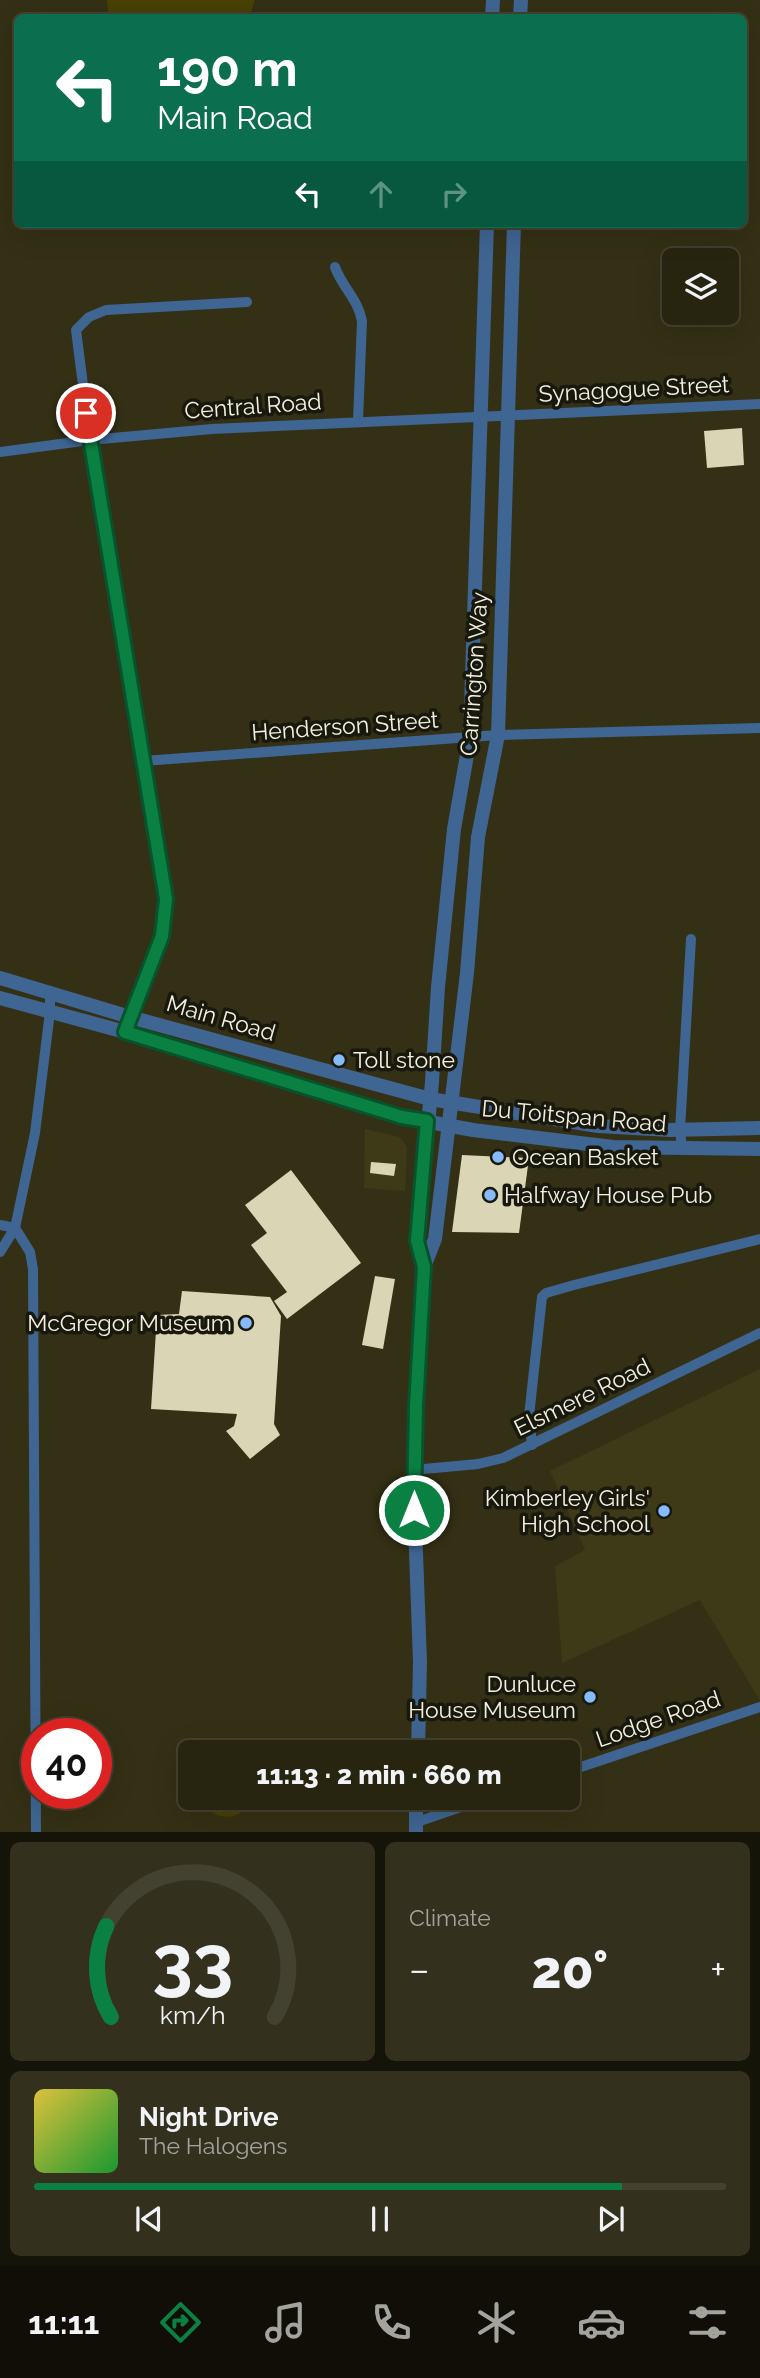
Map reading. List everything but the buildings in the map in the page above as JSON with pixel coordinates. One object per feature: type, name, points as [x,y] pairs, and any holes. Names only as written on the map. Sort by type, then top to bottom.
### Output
[{"type":"street","name":"Carrington Way","points":[[424,1267],[417,1241],[438,987],[454,829],[470,738],[487,228]]},
{"type":"street","name":"Carrington Way","points":[[424,1267],[435,1239],[467,973],[478,837],[498,736],[514,228]]},
{"type":"street","points":[[335,267],[340,280],[355,300],[362,321],[358,421]]},
{"type":"street","points":[[125,1032],[162,936],[166,899],[90,440],[76,330],[82,321],[106,310],[247,302]]},
{"type":"street","name":"Synagogue Street","points":[[509,416],[760,404]]},
{"type":"street","name":"Central Road","points":[[0,452],[90,440],[212,429],[509,416]]},
{"type":"street","name":"Henderson Street","points":[[143,761],[498,736],[760,727]]},
{"type":"street","points":[[682,1148],[680,1130],[691,939]]},
{"type":"street","name":"Main Road","points":[[0,978],[430,1099]]},
{"type":"street","points":[[0,1252],[15,1228],[35,1133],[50,1012],[50,991]]},
{"type":"street","name":"Main Road","points":[[0,998],[125,1032],[402,1117],[427,1121]]},
{"type":"street","name":"Du Toitspan Road","points":[[430,1099],[598,1126],[680,1130],[760,1128]]},
{"type":"street","name":"Du Toitspan Road","points":[[427,1121],[473,1130],[613,1147],[760,1149]]},
{"type":"street","points":[[0,1225],[15,1228],[30,1252],[33,1269],[36,1832]]},
{"type":"street","points":[[532,1445],[529,1416],[542,1297],[546,1293],[760,1239]]},
{"type":"street","points":[[418,1740],[420,1662],[414,1470],[424,1267]]},
{"type":"street","name":"Elsmere Road","points":[[414,1470],[492,1462],[760,1334]]},
{"type":"street","name":"Lodge Road","points":[[580,1767],[760,1707]]},
{"type":"street","points":[[416,1827],[458,1810]]},
{"type":"shaded area","points":[[107,0],[255,0],[250,14],[109,14]]},
{"type":"shaded area","points":[[365,1129],[400,1137],[407,1147],[405,1191],[364,1188]]},
{"type":"shaded area","name":"Kimberley Girls' High School","points":[[760,1369],[760,1701],[700,1600],[562,1663],[555,1566],[585,1550],[550,1471]]},
{"type":"shaded area","points":[[209,1810],[244,1810],[231,1816]]},
{"type":"place","name":"Toll stone","points":[[339,1060]]},
{"type":"place","name":"Ocean Basket","points":[[498,1157]]},
{"type":"place","name":"Halfway House Pub","points":[[490,1195]]},
{"type":"place","name":"McGregor Museum","points":[[246,1323]]},
{"type":"place","name":"Kimberley Girls' High School","points":[[664,1511]]},
{"type":"place","name":"Dunluce House Museum","points":[[590,1697]]},
{"type":"route","points":[[86,413],[166,899],[162,936],[125,1032],[402,1117],[427,1121],[417,1241],[424,1267],[416,1406],[414,1510]]}]
